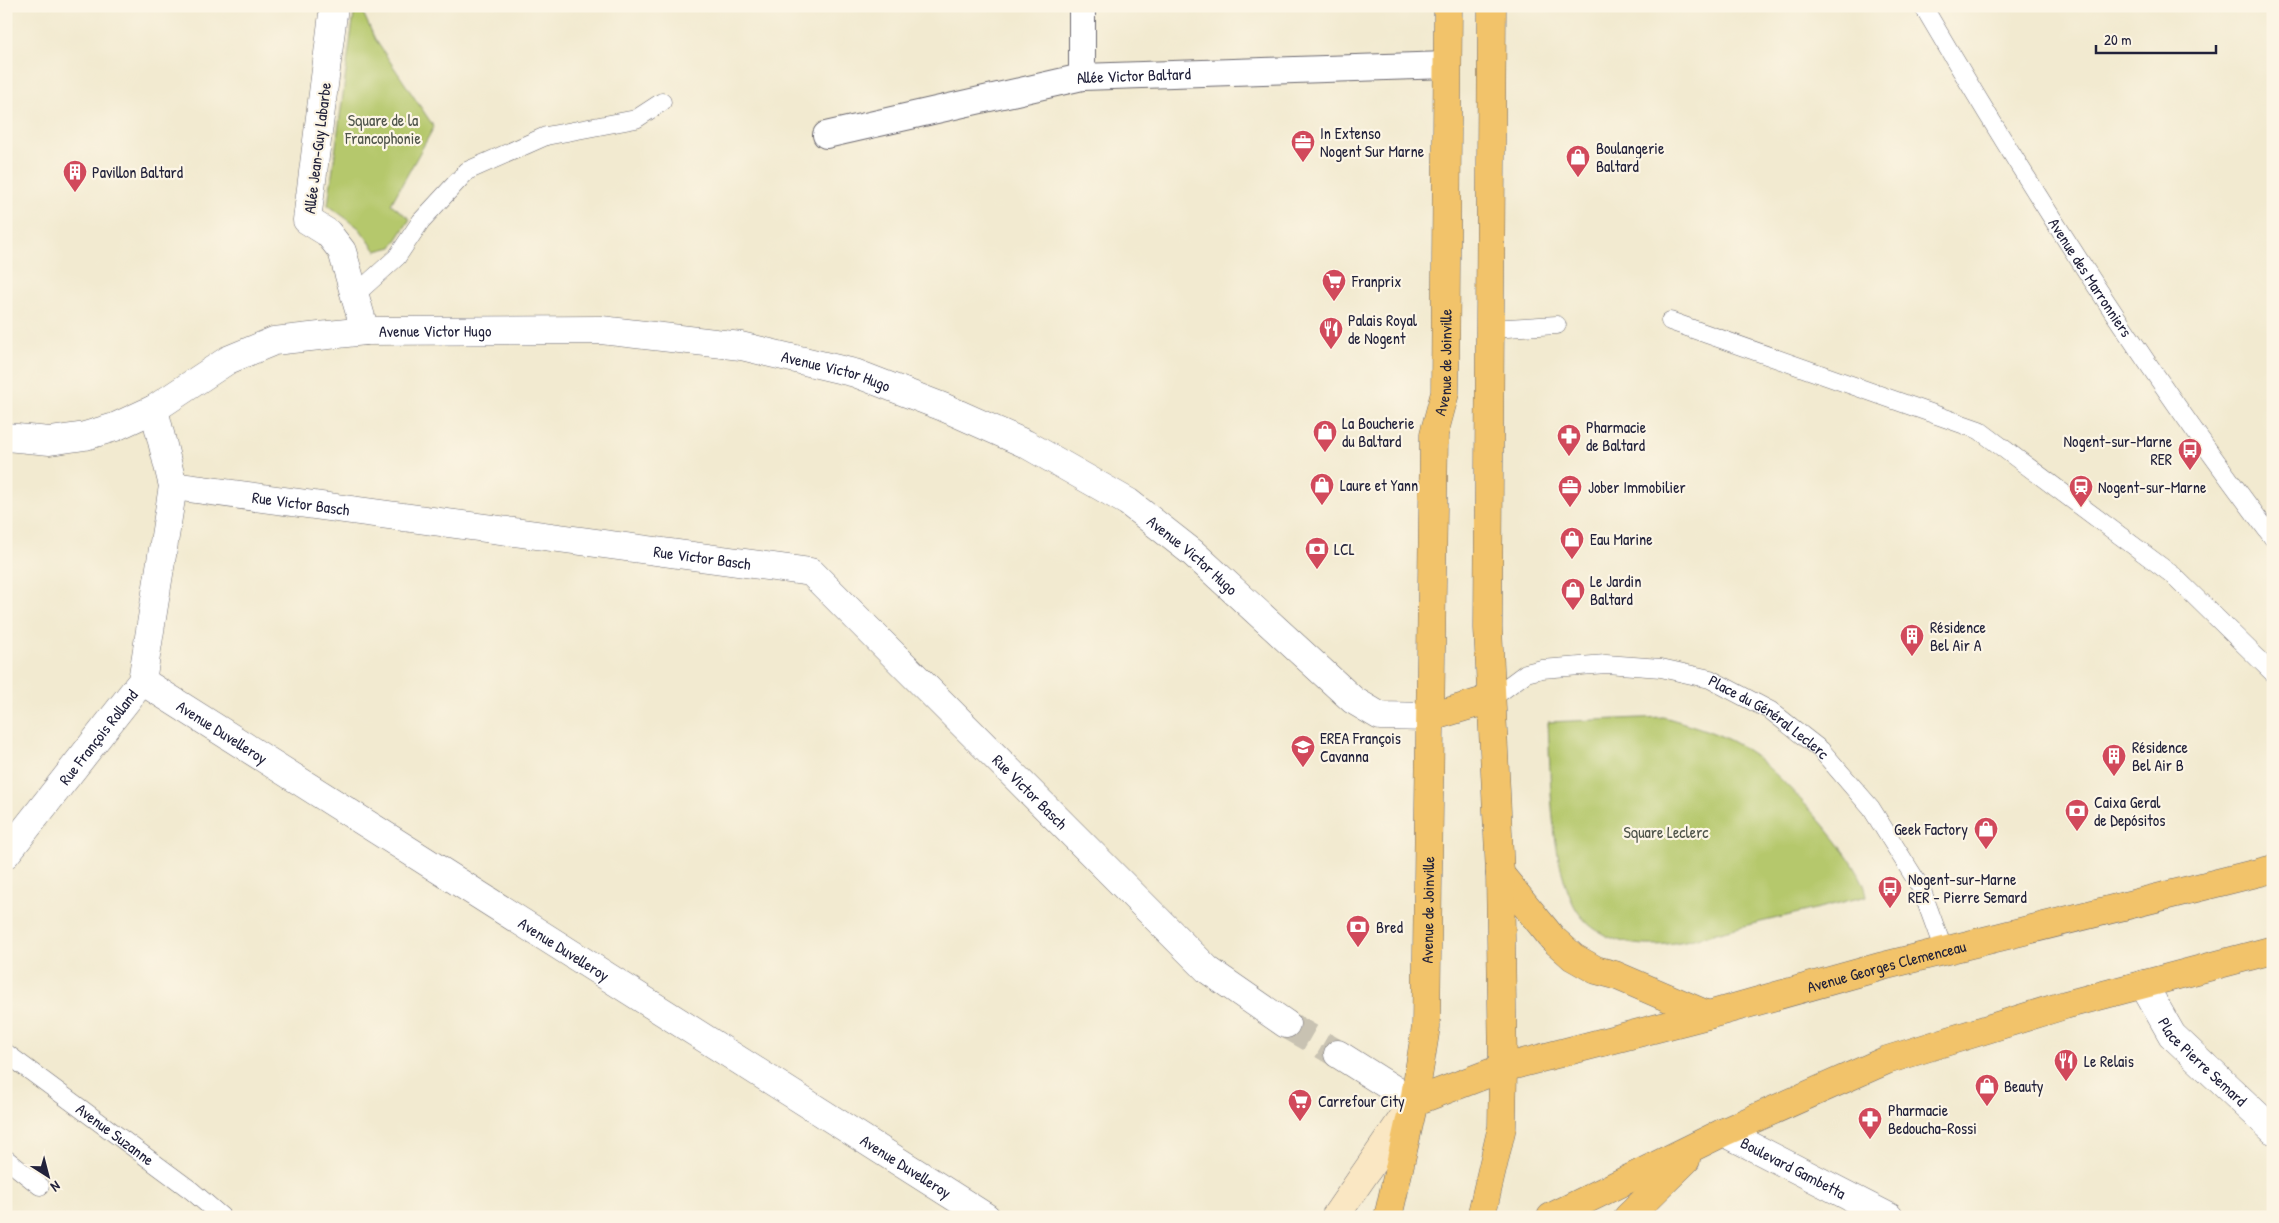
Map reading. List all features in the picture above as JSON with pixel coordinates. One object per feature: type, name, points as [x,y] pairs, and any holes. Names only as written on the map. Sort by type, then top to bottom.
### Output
[{"type":"main road","name":"Avenue de Joinville","points":[[1388,1217],[1414,1102],[1426,1027],[1434,434],[1445,393],[1448,6]]},
{"type":"main road","points":[[1480,1217],[1502,1127],[1503,1068],[1500,874],[1488,628],[1489,224],[1492,6]]},
{"type":"main road","points":[[1431,717],[1491,699]]},
{"type":"main road","name":"Avenue Georges Clemenceau","points":[[1414,1102],[1503,1068],[1944,951],[2273,869]]},
{"type":"main road","points":[[1500,874],[1553,939],[1572,957],[1596,970],[1708,1015]]},
{"type":"main road","points":[[1550,1217],[1713,1138],[1887,1060],[2065,1005],[2273,950]]},
{"type":"main road","points":[[1335,1217],[1414,1102]]},
{"type":"main road","points":[[1628,1217],[1713,1138]]},
{"type":"street","name":"Allée Jean-Guy Labarbe","points":[[334,6],[307,220],[328,233],[342,251],[356,294],[365,331]]},
{"type":"street","points":[[1082,6],[1082,77]]},
{"type":"street","name":"Allée Victor Baltard","points":[[826,135],[1082,77],[1447,65]]},
{"type":"street","name":"Avenue Victor Hugo","points":[[154,410],[228,360],[274,341],[365,331],[601,330],[741,346],[855,373],[943,407],[1026,444],[1128,502],[1193,553],[1353,700],[1380,716],[1431,717]]},
{"type":"street","points":[[6,438],[50,441],[85,436],[115,427],[154,410],[173,486]]},
{"type":"street","name":"Rue François Rolland","points":[[6,854],[142,681],[173,486]]},
{"type":"street","name":"Rue Victor Basch","points":[[173,486],[811,572],[1208,970],[1286,1024]]},
{"type":"street","name":"Avenue Duvelleroy","points":[[142,681],[986,1217]]},
{"type":"street","name":"Place Pierre Semard","points":[[2143,984],[2172,1035],[2273,1130]]},
{"type":"street","points":[[1338,1054],[1414,1102]]},
{"type":"street","name":"Boulevard Gambetta","points":[[1713,1138],[1889,1217]]},
{"type":"lane","name":"Avenue des Marronniers","points":[[1923,6],[2029,182],[2091,278],[2151,368],[2273,538]]},
{"type":"lane","points":[[356,294],[397,257],[421,221],[467,171],[546,136],[636,119],[662,102]]},
{"type":"lane","points":[[1670,321],[1979,430],[2174,576],[2273,673]]},
{"type":"lane","points":[[1490,329],[1557,326]]},
{"type":"lane","name":"Place du Général Leclerc","points":[[1491,699],[1526,673],[1542,669],[1606,664],[1661,668],[1710,679],[1771,712],[1821,750],[1871,808],[1921,888],[1944,951]]},
{"type":"lane","name":"Avenue Suzanne","points":[[6,1053],[192,1192],[222,1217]]},
{"type":"lane","points":[[6,1158],[40,1186]]},
{"type":"green space","name":"Square de la Francophonie","points":[[355,6],[360,6],[375,39],[434,127],[391,204],[410,219],[392,247],[376,251],[359,228],[328,205]]},
{"type":"green space","name":"Square Leclerc","points":[[1664,717],[1709,731],[1731,741],[1741,746],[1764,764],[1800,799],[1836,841],[1862,881],[1867,896],[1698,938],[1660,945],[1624,942],[1597,931],[1590,925],[1572,901],[1564,881],[1559,859],[1552,813],[1548,722]]},
{"type":"tunnel","points":[[1286,1024],[1338,1054]]},
{"type":"place","name":"In Extenso Nogent Sur Marne","points":[[1303,163]]},
{"type":"place","name":"Boulangerie Baltard","points":[[1578,178]]},
{"type":"place","name":"Pavillon Baltard","points":[[75,193]]},
{"type":"place","name":"Franprix","points":[[1334,302]]},
{"type":"place","name":"Palais Royal de Nogent","points":[[1331,350]]},
{"type":"place","name":"La Boucherie du Baltard","points":[[1325,453]]},
{"type":"place","name":"Pharmacie de Baltard","points":[[1569,457]]},
{"type":"place","name":"Nogent-sur-Marne RER","points":[[2190,471]]},
{"type":"place","name":"Laure et Yann","points":[[1322,506]]},
{"type":"place","name":"Jober Immobilier","points":[[1570,508]]},
{"type":"place","name":"Nogent-sur-Marne","points":[[2081,508]]},
{"type":"place","name":"Eau Marine","points":[[1572,560]]},
{"type":"place","name":"LCL","points":[[1317,570]]},
{"type":"place","name":"Le Jardin Baltard","points":[[1573,611]]},
{"type":"place","name":"Résidence Bel Air A","points":[[1912,657]]},
{"type":"place","name":"EREA François Cavanna","points":[[1303,768]]},
{"type":"place","name":"Résidence Bel Air B","points":[[2114,777]]},
{"type":"place","name":"Caixa Geral de Depósitos","points":[[2077,832]]},
{"type":"place","name":"Geek Factory","points":[[1986,850]]},
{"type":"place","name":"Nogent-sur-Marne RER - Pierre Semard","points":[[1890,909]]},
{"type":"place","name":"Bred","points":[[1358,948]]},
{"type":"place","name":"Le Relais","points":[[2066,1082]]},
{"type":"place","name":"Beauty","points":[[1987,1107]]},
{"type":"place","name":"Carrefour City","points":[[1300,1122]]},
{"type":"place","name":"Pharmacie Bedoucha-Rossi","points":[[1870,1140]]}]
